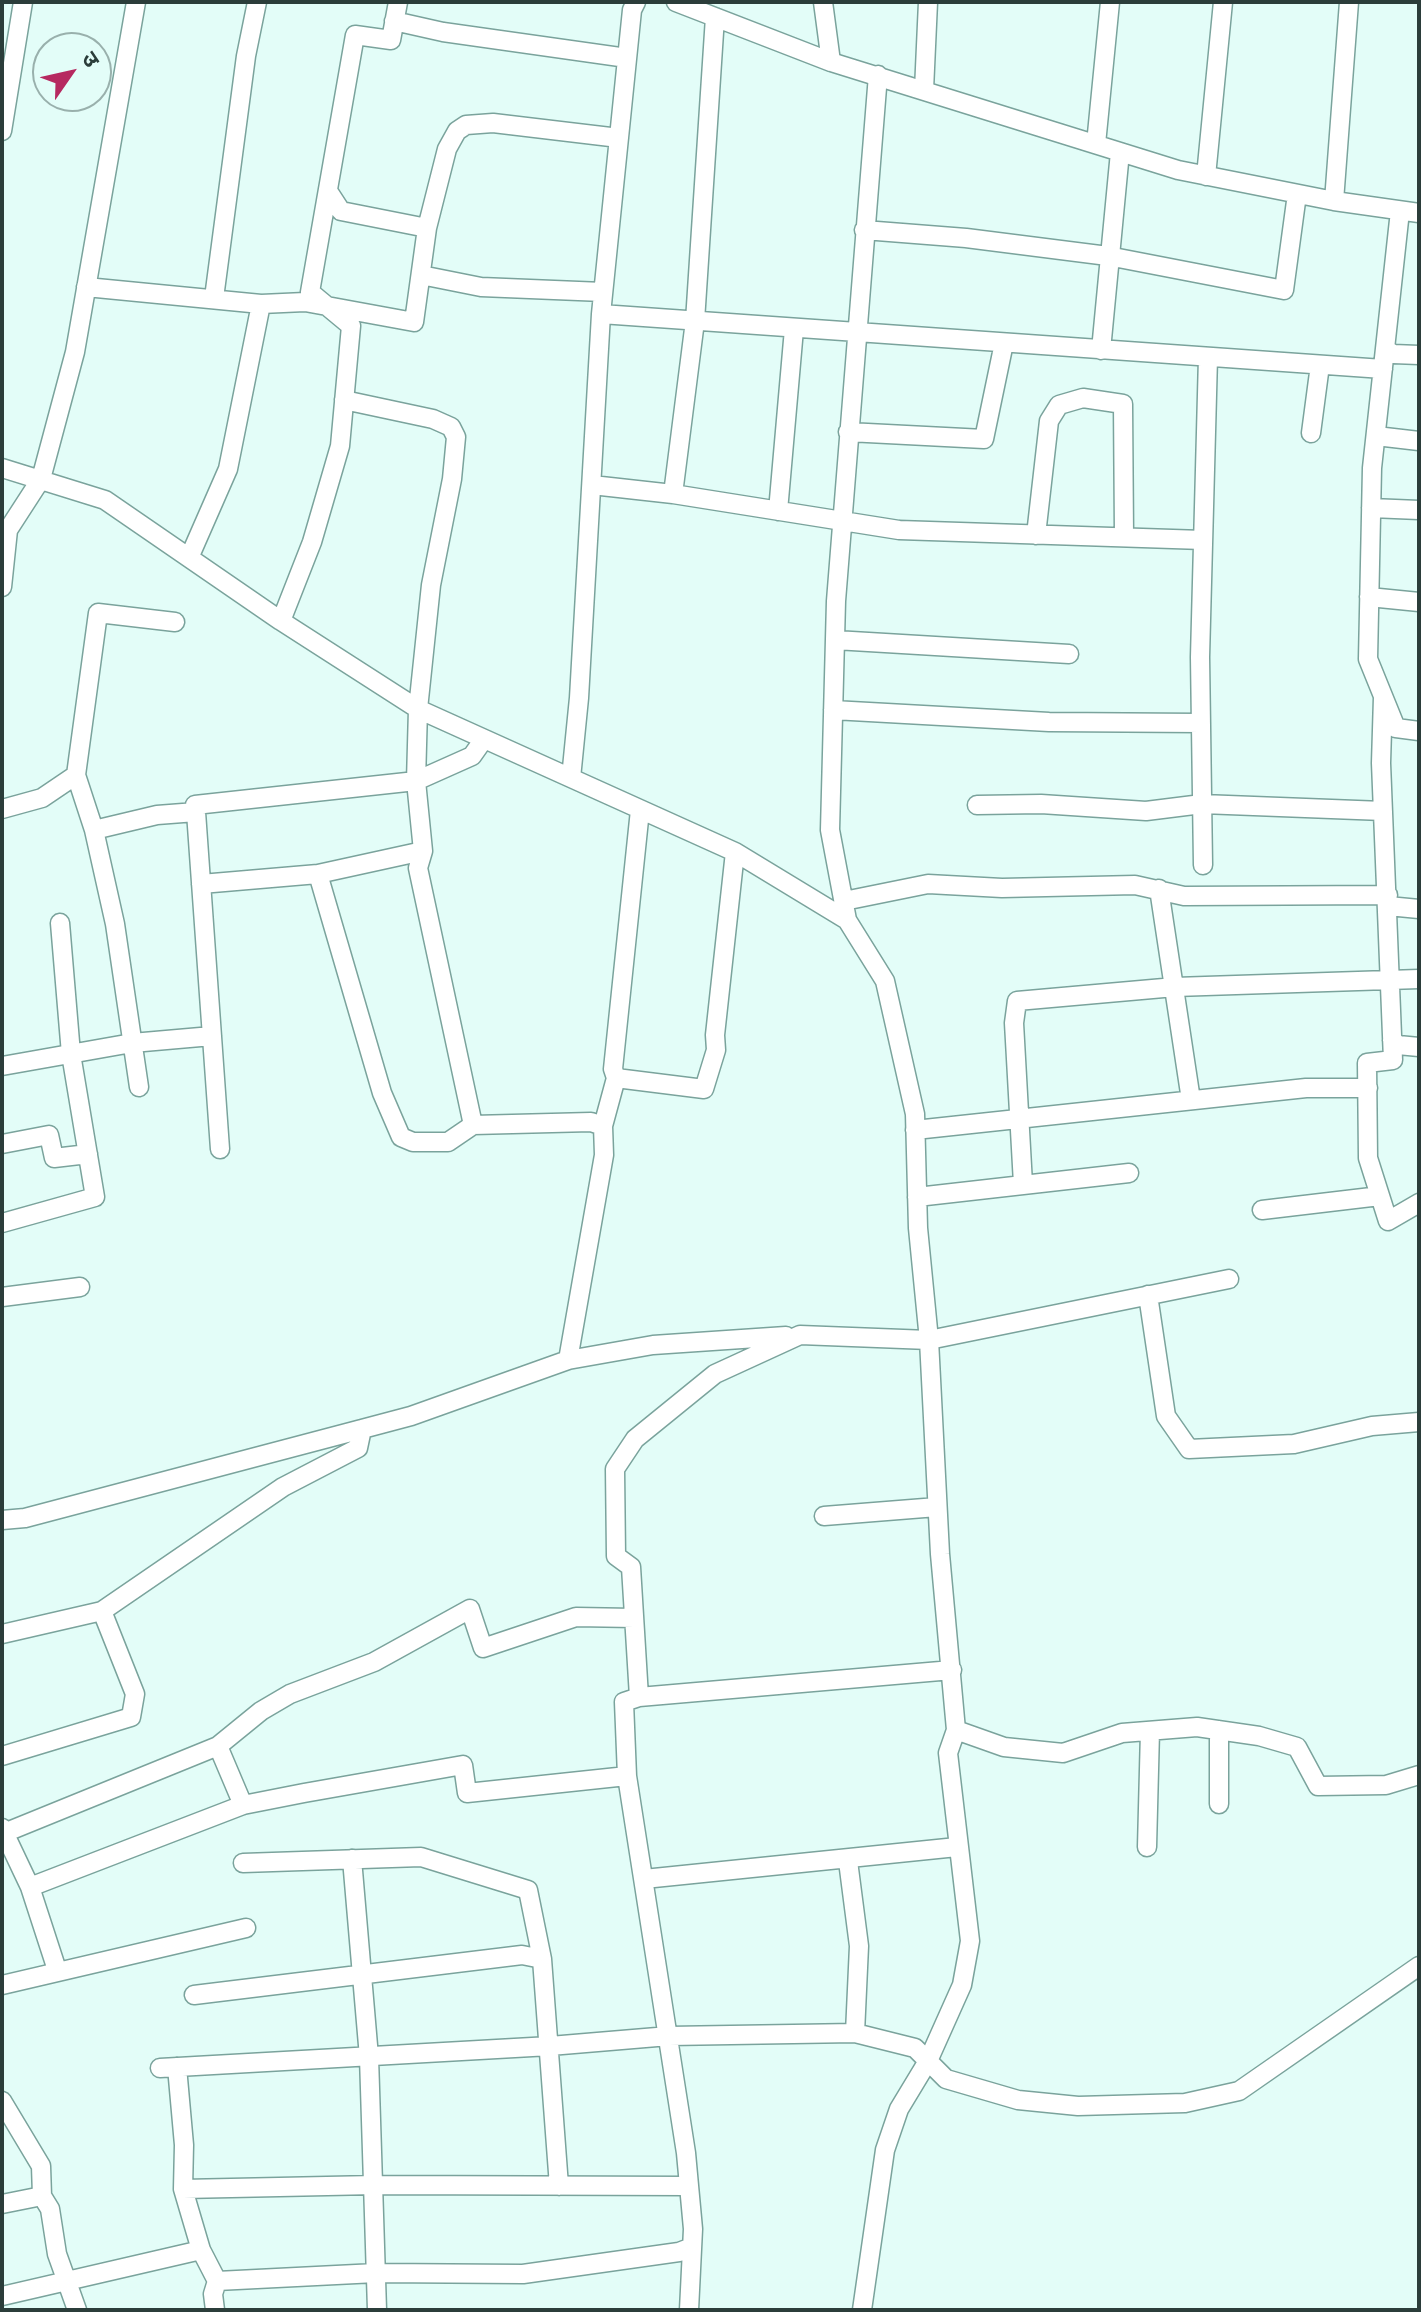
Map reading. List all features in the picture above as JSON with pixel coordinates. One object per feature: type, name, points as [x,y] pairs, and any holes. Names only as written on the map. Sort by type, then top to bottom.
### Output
[{"type":"street","points":[[2,131],[23,2]]},
{"type":"street","points":[[2,587],[8,530],[41,479],[75,352],[136,2]]},
{"type":"street","points":[[214,298],[246,56],[257,2]]},
{"type":"street","points":[[281,621],[312,542],[340,446],[351,326],[310,292],[355,35],[391,40],[398,2]]},
{"type":"street","points":[[571,778],[579,698],[601,314],[627,58],[636,2]]},
{"type":"street","points":[[676,2],[831,62],[1120,152],[1206,176],[1410,212],[1385,349],[1376,436],[1371,508],[1368,659],[1396,728],[1419,731]]},
{"type":"street","points":[[823,2],[831,62]]},
{"type":"street","points":[[924,90],[928,2]]},
{"type":"street","points":[[1096,144],[1110,2]]},
{"type":"street","points":[[1206,176],[1223,2]]},
{"type":"street","points":[[1334,201],[1349,2]]},
{"type":"street","points":[[673,494],[695,321],[715,17]]},
{"type":"street","points":[[394,21],[443,32],[627,58]]},
{"type":"street","points":[[862,2310],[885,2150],[899,2109],[928,2061],[962,1985],[970,1941],[948,1753],[956,1730],[937,1507],[915,1130],[885,981],[847,920],[830,830],[842,521],[878,75]]},
{"type":"street","points":[[86,287],[261,304],[305,302],[414,322],[427,228],[447,149],[457,131],[466,125],[493,123],[619,138]]},
{"type":"street","points":[[1101,350],[1120,152]]},
{"type":"street","points":[[328,191],[341,211],[427,228]]},
{"type":"street","points":[[864,230],[966,238],[1108,256],[1284,290],[1297,194]]},
{"type":"street","points":[[421,275],[481,287],[603,292]]},
{"type":"street","points":[[189,558],[228,469],[261,304]]},
{"type":"street","points":[[601,314],[1383,369]]},
{"type":"street","points":[[778,511],[794,329]]},
{"type":"street","points":[[848,432],[984,439],[1004,343]]},
{"type":"street","points":[[1385,349],[1393,354],[1419,355]]},
{"type":"street","points":[[1203,865],[1201,723],[1208,357]]},
{"type":"street","points":[[1311,433],[1320,365]]},
{"type":"street","points":[[1036,535],[1049,421],[1066,400],[1083,398],[1123,404],[1124,536]]},
{"type":"street","points":[[344,400],[433,419],[451,427],[456,437],[452,479],[431,585],[418,709],[416,781],[423,851],[418,868],[473,1125]]},
{"type":"street","points":[[1376,436],[1419,441]]},
{"type":"street","points":[[2,468],[105,500],[281,621],[418,709],[735,852],[847,920]]},
{"type":"street","points":[[592,485],[673,494],[899,530],[1203,540]]},
{"type":"street","points":[[1371,508],[1419,510]]},
{"type":"street","points":[[1369,597],[1419,602]]},
{"type":"street","points":[[139,1087],[115,924],[94,830],[76,775],[98,613],[175,622]]},
{"type":"street","points":[[835,640],[1069,654]]},
{"type":"street","points":[[1383,697],[1383,811],[1393,1060],[1367,1063],[1368,1158],[1388,1221],[1419,1203]]},
{"type":"street","points":[[833,710],[1049,722],[1201,723]]},
{"type":"street","points":[[195,805],[416,781],[472,756],[484,739]]},
{"type":"street","points":[[2,809],[42,798],[76,775]]},
{"type":"street","points":[[977,805],[1041,804],[1146,811],[1202,804],[1383,811]]},
{"type":"street","points":[[568,1360],[604,1155],[603,1126],[616,1078],[613,1069],[640,810]]},
{"type":"street","points":[[94,830],[157,815],[196,812],[220,1149]]},
{"type":"street","points":[[201,884],[318,874],[423,851]]},
{"type":"street","points":[[616,1078],[704,1089],[716,1050],[715,1035],[735,852]]},
{"type":"street","points":[[318,874],[395,1127],[401,1137],[430,1143],[448,1142],[473,1125],[591,1122],[603,1126]]},
{"type":"street","points":[[844,901],[928,884],[1002,888],[1135,885],[1184,896],[1388,900],[1419,909]]},
{"type":"street","points":[[1159,889],[1191,1100]]},
{"type":"street","points":[[2,1223],[95,1197],[71,1054],[60,923]]},
{"type":"street","points":[[1023,1184],[1014,1023],[1017,1001],[1175,987],[1419,979]]},
{"type":"street","points":[[2,1066],[132,1043],[212,1036]]},
{"type":"street","points":[[1392,1040],[1398,1045],[1419,1047]]},
{"type":"street","points":[[915,1130],[1306,1088],[1368,1088]]},
{"type":"street","points":[[2,1144],[49,1135],[54,1158],[88,1154]]},
{"type":"street","points":[[917,1197],[1129,1173]]},
{"type":"street","points":[[1262,1210],[1380,1196]]},
{"type":"street","points":[[2,1520],[25,1518],[411,1416],[568,1360],[653,1345],[800,1335],[929,1340],[1229,1279]]},
{"type":"street","points":[[2,1297],[80,1287]]},
{"type":"street","points":[[1148,1295],[1166,1416],[1189,1449],[1294,1444],[1372,1426],[1419,1422]]},
{"type":"street","points":[[639,1697],[631,1567],[616,1556],[615,1469],[635,1439],[715,1374],[800,1335]]},
{"type":"street","points":[[2,1634],[102,1611],[283,1487],[358,1448],[362,1429]]},
{"type":"street","points":[[824,1516],[937,1507]]},
{"type":"street","points":[[57,1970],[30,1887],[3,1831],[218,1746],[261,1711],[290,1694],[374,1662],[470,1609],[483,1648],[576,1617],[634,1618]]},
{"type":"street","points":[[2,1756],[131,1717],[135,1694],[102,1611]]},
{"type":"street","points":[[689,2310],[692,2247],[689,2186],[669,2036],[627,1776],[624,1702],[639,1697],[952,1670]]},
{"type":"street","points":[[956,1730],[1004,1747],[1063,1753],[1122,1733],[1197,1727],[1259,1736],[1297,1747],[1318,1786],[1386,1785],[1419,1775]]},
{"type":"street","points":[[1219,1730],[1219,1804]]},
{"type":"street","points":[[1147,1847],[1150,1731]]},
{"type":"street","points":[[218,1746],[243,1805]]},
{"type":"street","points":[[30,1887],[243,1805],[463,1765],[467,1793],[627,1776]]},
{"type":"street","points":[[644,1879],[848,1861],[957,1847]]},
{"type":"street","points":[[243,1863],[421,1857],[528,1890],[542,1959],[559,2186]]},
{"type":"street","points":[[352,1859],[369,2057],[377,2310]]},
{"type":"street","points":[[848,1861],[859,1946],[855,2033]]},
{"type":"street","points":[[2,1985],[246,1928]]},
{"type":"street","points":[[194,1995],[522,1955],[542,1959]]},
{"type":"street","points":[[215,2310],[213,2294],[217,2281],[201,2250],[183,2189],[184,2145],[168,2068],[669,2036],[855,2033],[915,2048],[946,2079],[1018,2100],[1078,2106],[1185,2103],[1239,2091],[1419,1966]]},
{"type":"street","points":[[2,2101],[41,2166],[42,2196],[50,2209],[57,2254],[77,2310]]},
{"type":"street","points":[[183,2189],[375,2185],[689,2186]]},
{"type":"street","points":[[2,2204],[42,2196]]},
{"type":"street","points":[[217,2281],[376,2273],[523,2274],[679,2252],[692,2247]]},
{"type":"street","points":[[2,2296],[67,2278],[201,2250]]}]
